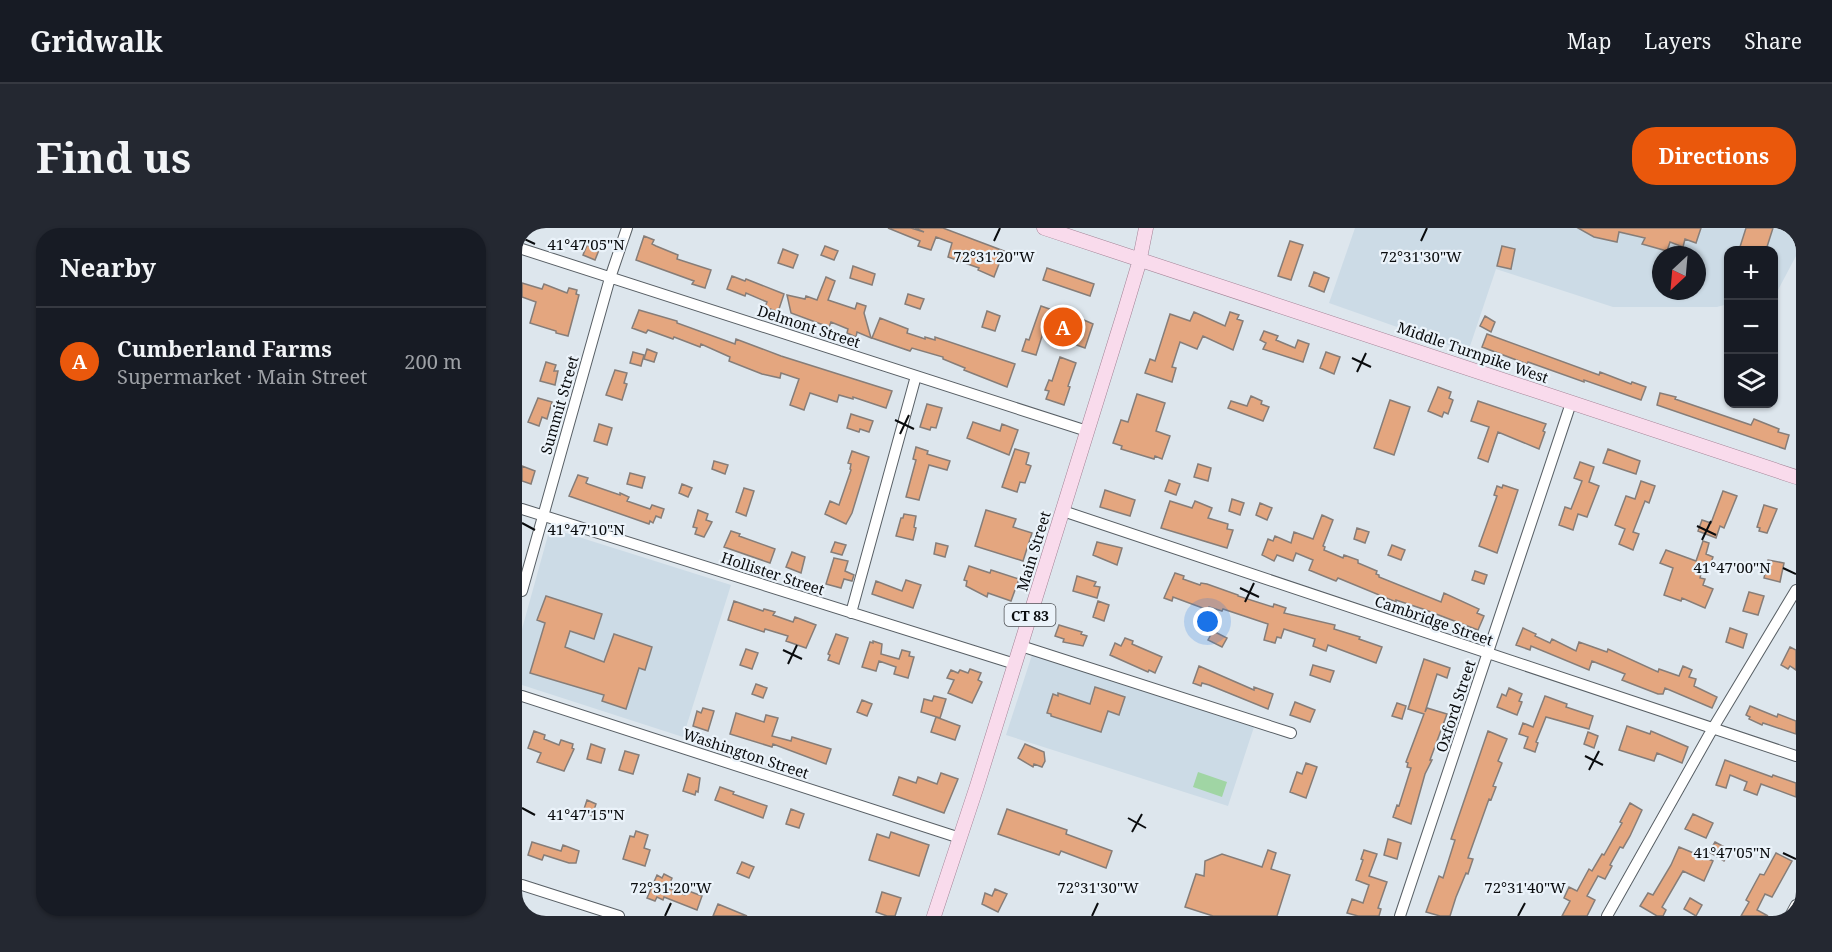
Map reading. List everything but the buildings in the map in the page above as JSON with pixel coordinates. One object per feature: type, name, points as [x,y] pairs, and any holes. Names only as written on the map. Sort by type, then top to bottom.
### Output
[{"type":"main road","name":"Middle Turnpike West","points":[[1044,228],[1796,477]]},
{"type":"main road","name":"Main Street","points":[[934,916],[1088,430],[1140,260],[1146,228]]},
{"type":"street","name":"Summit Street","points":[[522,591],[610,278],[627,228]]},
{"type":"street","name":"Delmont Street","points":[[522,249],[1088,430]]},
{"type":"street","points":[[851,613],[916,376]]},
{"type":"street","name":"Oxford Street","points":[[1400,916],[1570,403]]},
{"type":"street","name":"Hollister Street","points":[[522,509],[1015,664]]},
{"type":"street","name":"Cambridge Street","points":[[1062,511],[1796,756]]},
{"type":"street","points":[[1607,916],[1713,728],[1796,590]]},
{"type":"street","points":[[1021,646],[1291,733]]},
{"type":"street","name":"Washington Street","points":[[522,696],[960,838]]},
{"type":"street","points":[[522,885],[620,916]]},
{"type":"street","points":[[1790,916],[1796,905]]},
{"type":"shaded area","points":[[1355,228],[1796,228],[1796,256],[1778,290],[1778,246],[1724,246],[1724,305],[1717,307],[1613,307],[1496,269],[1468,352],[1329,303]]},
{"type":"shaded area","points":[[550,528],[731,585],[683,737],[522,685],[522,629]]},
{"type":"shaded area","points":[[1032,655],[1254,727],[1228,806],[1006,735]]},
{"type":"green space","points":[[1198,772],[1227,782],[1222,797],[1193,787]]},
{"type":"place","name":"Cumberland Farms","points":[[1063,327]]}]
